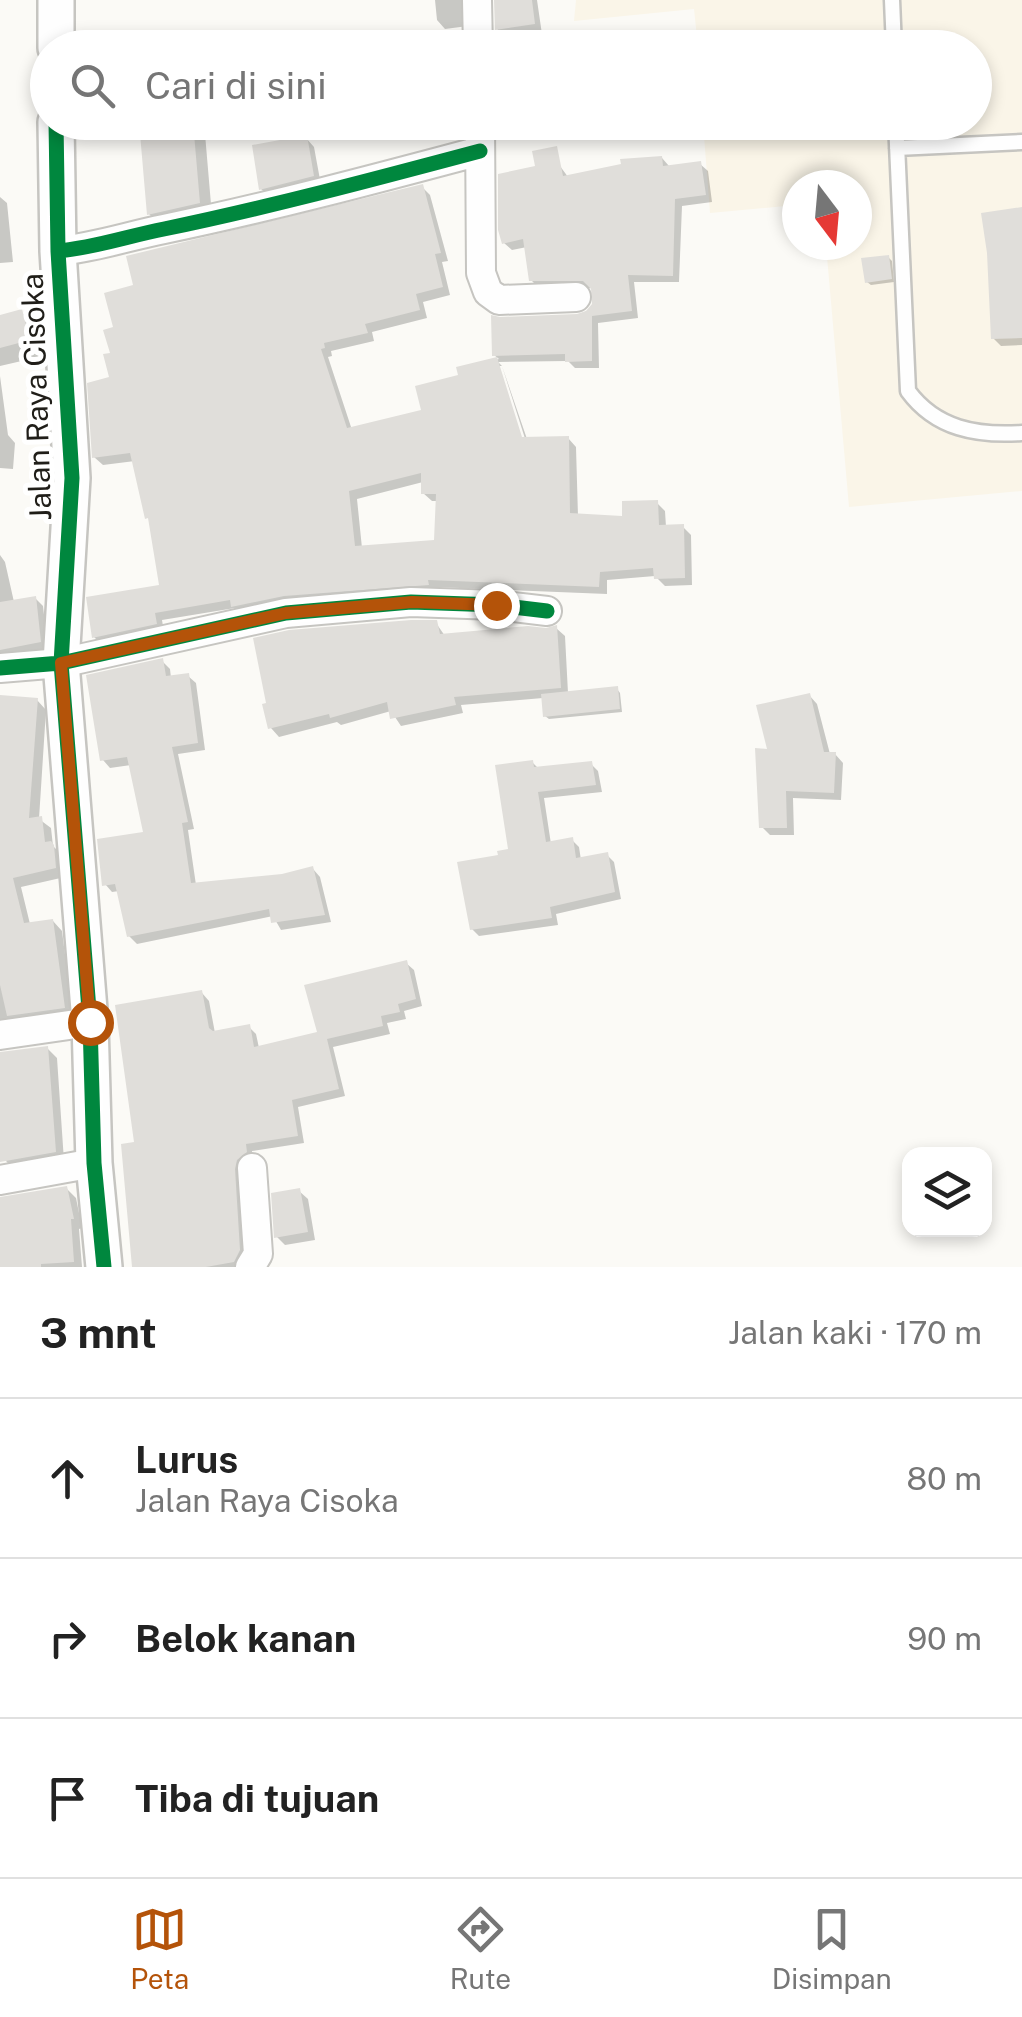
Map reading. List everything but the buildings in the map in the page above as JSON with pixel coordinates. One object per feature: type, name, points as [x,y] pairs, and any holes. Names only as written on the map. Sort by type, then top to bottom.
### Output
[{"type":"street","points":[[56,0],[56,30]]},
{"type":"street","points":[[477,0],[478,30]]},
{"type":"street","name":"Jalan Raya Cisoka","points":[[56,140],[58,251],[72,478],[61,663],[90,1022],[94,1163],[104,1267]]},
{"type":"street","points":[[480,140],[481,273],[488,292],[499,300],[576,297]]},
{"type":"street","points":[[58,251],[86,249],[251,211],[480,152]]},
{"type":"street","points":[[0,668],[61,663],[286,613],[412,602],[496,605],[547,612]]},
{"type":"street","points":[[0,1035],[90,1022]]},
{"type":"street","points":[[0,1180],[94,1163]]},
{"type":"street","points":[[250,1267],[258,1254],[252,1168]]},
{"type":"lane","points":[[892,0],[893,30]]},
{"type":"lane","points":[[896,140],[908,391],[922,410],[946,424],[989,435],[1022,433]]},
{"type":"lane","points":[[896,148],[1022,142]]},
{"type":"shaded area","points":[[576,0],[1022,0],[1022,491],[849,507],[827,260],[872,260],[872,170],[782,170],[782,206],[710,213],[704,140],[992,140],[992,30],[696,30],[694,9],[574,21]]},
{"type":"cycle path","points":[[56,140],[58,251],[72,478],[61,663],[90,1022],[94,1163],[104,1267]]},
{"type":"cycle path","points":[[58,251],[243,211],[480,151]]},
{"type":"cycle path","points":[[0,668],[61,663],[286,613],[411,602],[547,611]]},
{"type":"route","points":[[90,1022],[61,663],[286,613],[412,602],[496,605]]}]
